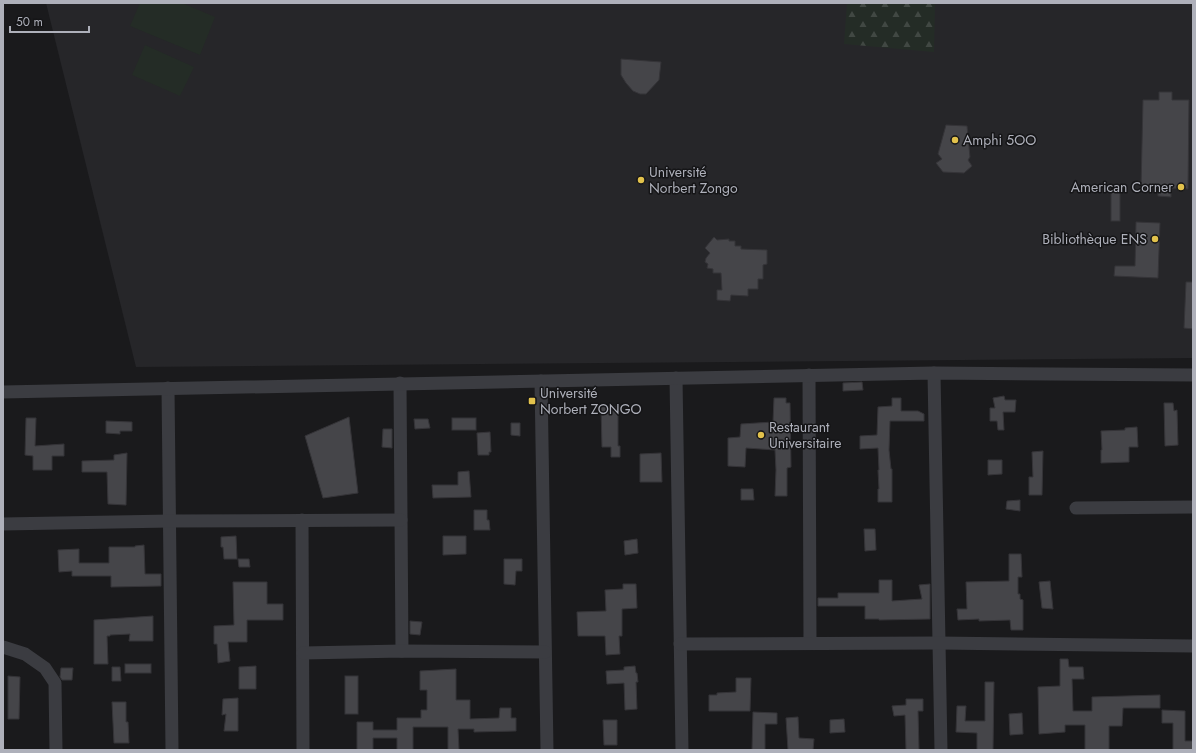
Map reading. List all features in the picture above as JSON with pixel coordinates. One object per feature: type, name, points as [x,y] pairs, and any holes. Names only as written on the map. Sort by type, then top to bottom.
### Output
[{"type":"street","points":[[934,373],[941,750]]},
{"type":"street","points":[[3,392],[934,373],[1193,375]]},
{"type":"street","points":[[809,375],[810,643]]},
{"type":"street","points":[[676,378],[682,750]]},
{"type":"street","points":[[541,381],[547,750]]},
{"type":"street","points":[[400,383],[402,652]]},
{"type":"street","points":[[168,388],[172,750]]},
{"type":"street","points":[[1076,508],[1193,508]]},
{"type":"street","points":[[302,520],[303,750]]},
{"type":"street","points":[[3,524],[170,521],[401,520]]},
{"type":"street","points":[[680,644],[939,643],[1193,646]]},
{"type":"street","points":[[3,647],[25,654],[45,668],[55,683],[56,750]]},
{"type":"street","points":[[303,653],[545,652]]},
{"type":"shaded area","name":"Université Norbert Zongo","points":[[46,3],[1193,3],[1193,358],[136,367]]},
{"type":"green space","points":[[140,3],[182,3],[215,17],[200,55],[130,26]]},
{"type":"green space","points":[[847,3],[935,3],[934,52],[844,44]]},
{"type":"green space","points":[[145,45],[194,67],[180,96],[132,75]]},
{"type":"building","points":[[621,59],[661,62],[659,80],[646,94],[640,94],[633,91],[621,75]]},
{"type":"building","points":[[1159,92],[1172,92],[1172,100],[1189,100],[1188,189],[1171,188],[1171,197],[1158,196],[1158,188],[1141,188],[1143,100],[1159,100]]},
{"type":"building","name":"Amphi 5OO","points":[[946,125],[967,126],[970,157],[968,160],[972,166],[964,173],[943,172],[936,163],[942,159],[938,154]]},
{"type":"building","points":[[1111,192],[1120,192],[1120,221],[1111,221]]},
{"type":"building","points":[[1136,222],[1160,223],[1158,278],[1114,276],[1115,266],[1135,266]]},
{"type":"building","points":[[714,237],[717,240],[729,239],[729,241],[735,241],[735,246],[741,246],[741,249],[767,250],[767,264],[763,265],[763,279],[758,279],[758,289],[748,289],[748,296],[731,295],[730,301],[717,300],[717,290],[722,290],[721,273],[713,273],[713,269],[707,268],[708,264],[705,262],[710,253],[705,248]]},
{"type":"building","points":[[1186,282],[1193,282],[1193,329],[1184,328]]},
{"type":"building","points":[[862,382],[863,390],[843,391],[843,383]]},
{"type":"building","points":[[1004,396],[1005,400],[1016,400],[1015,412],[1003,412],[1004,430],[998,430],[997,421],[990,421],[990,408],[995,408],[993,398]]},
{"type":"building","points":[[774,398],[786,398],[786,403],[790,403],[791,467],[787,468],[787,496],[775,496],[775,450],[746,448],[745,467],[728,466],[728,438],[740,437],[741,424],[773,422]]},
{"type":"building","points":[[892,398],[901,398],[901,411],[918,411],[924,414],[924,421],[890,421],[889,450],[892,469],[892,502],[878,502],[878,448],[860,449],[860,436],[877,435],[878,407],[892,406]]},
{"type":"building","points":[[1164,403],[1173,403],[1174,411],[1177,410],[1178,445],[1165,446]]},
{"type":"building","points":[[601,407],[618,407],[618,446],[620,446],[620,457],[611,457],[611,447],[602,447]]},
{"type":"building","points":[[349,417],[358,493],[323,498],[305,436]]},
{"type":"building","points":[[26,418],[36,418],[35,446],[64,444],[64,456],[52,456],[52,470],[33,470],[33,456],[25,455]]},
{"type":"building","points":[[452,418],[476,418],[476,430],[452,430]]},
{"type":"building","points":[[414,419],[428,419],[430,428],[415,429]]},
{"type":"building","points":[[106,421],[132,422],[132,431],[120,431],[120,434],[106,433]]},
{"type":"building","points":[[511,423],[520,423],[520,436],[511,435]]},
{"type":"building","points":[[1137,427],[1138,447],[1129,447],[1129,462],[1101,463],[1101,431],[1125,430],[1125,428]]},
{"type":"building","points":[[383,429],[392,429],[392,448],[382,447]]},
{"type":"building","points":[[490,432],[491,452],[489,452],[489,455],[478,455],[477,433]]},
{"type":"building","points":[[1043,451],[1042,495],[1029,495],[1029,477],[1033,477],[1032,452]]},
{"type":"building","points":[[127,453],[126,505],[108,504],[107,472],[82,472],[82,461],[114,460],[114,455]]},
{"type":"building","points":[[661,453],[662,482],[640,482],[640,454]]},
{"type":"building","points":[[988,460],[1002,460],[1002,474],[988,475]]},
{"type":"building","points":[[469,471],[471,497],[433,498],[432,485],[458,485],[458,472]]},
{"type":"building","points":[[741,489],[753,489],[754,500],[741,500]]},
{"type":"building","points":[[1020,500],[1020,511],[1006,509],[1007,501]]},
{"type":"building","points":[[474,510],[487,510],[487,520],[489,520],[490,530],[474,530]]},
{"type":"building","points":[[864,529],[875,529],[876,550],[865,551]]},
{"type":"building","points":[[236,536],[237,559],[224,559],[223,547],[221,547],[221,537]]},
{"type":"building","points":[[443,536],[466,536],[466,554],[443,555]]},
{"type":"building","points":[[637,539],[638,553],[625,555],[624,541]]},
{"type":"building","points":[[144,545],[145,574],[161,574],[161,586],[111,587],[111,576],[72,576],[72,571],[59,572],[58,550],[79,549],[79,563],[109,563],[109,547],[135,547]]},
{"type":"building","points":[[1009,554],[1021,554],[1022,577],[1018,577],[1018,594],[1020,594],[1020,599],[1023,600],[1023,630],[1011,630],[1010,620],[958,620],[957,609],[967,609],[966,582],[1009,581]]},
{"type":"building","points":[[238,559],[249,559],[250,567],[239,567]]},
{"type":"building","points":[[504,559],[522,559],[522,571],[516,571],[515,585],[504,584]]},
{"type":"building","points":[[879,580],[892,580],[892,601],[922,599],[919,585],[930,584],[930,619],[865,619],[865,606],[818,606],[818,598],[838,598],[838,593],[879,593]]},
{"type":"building","points":[[1050,581],[1053,609],[1042,608],[1039,582]]},
{"type":"building","points":[[233,582],[267,582],[267,604],[283,604],[283,620],[247,620],[247,642],[228,642],[230,661],[218,663],[217,644],[214,644],[214,626],[234,625]]},
{"type":"building","points":[[623,584],[636,584],[637,608],[622,609],[622,636],[619,636],[620,654],[606,655],[605,636],[578,636],[577,612],[606,611],[605,590],[623,589]]},
{"type":"building","points":[[153,616],[153,641],[129,641],[130,634],[107,636],[108,664],[94,664],[94,620]]},
{"type":"building","points":[[410,621],[422,622],[420,635],[410,634]]},
{"type":"building","points":[[1060,659],[1068,659],[1069,667],[1083,667],[1084,679],[1072,679],[1073,711],[1092,711],[1092,697],[1160,695],[1160,708],[1123,708],[1122,726],[1109,726],[1109,750],[1085,750],[1085,725],[1065,725],[1065,732],[1039,734],[1038,687],[1060,686]]},
{"type":"building","points":[[125,664],[151,664],[151,673],[125,673]]},
{"type":"building","points":[[256,666],[256,689],[239,689],[239,667]]},
{"type":"building","points":[[635,666],[638,682],[636,682],[637,709],[625,710],[624,683],[607,684],[606,671],[624,670],[624,667]]},
{"type":"building","points":[[112,667],[120,667],[121,681],[112,681]]},
{"type":"building","points":[[61,668],[73,668],[72,680],[62,680],[60,677]]},
{"type":"building","points":[[456,669],[456,700],[470,700],[470,719],[499,718],[500,708],[511,708],[511,718],[516,718],[516,731],[474,732],[474,729],[458,729],[459,750],[448,750],[448,727],[413,727],[413,750],[397,750],[397,738],[373,738],[373,750],[357,750],[357,722],[373,722],[373,730],[397,730],[397,718],[421,718],[421,710],[427,710],[427,690],[420,690],[420,671]]},
{"type":"building","points":[[8,676],[20,677],[19,719],[8,719]]},
{"type":"building","points":[[345,676],[358,676],[358,714],[345,714]]},
{"type":"building","points":[[736,678],[751,678],[750,711],[709,711],[709,695],[736,692]]},
{"type":"building","points":[[985,682],[994,682],[993,750],[977,750],[977,733],[956,732],[957,706],[966,706],[965,721],[985,721]]},
{"type":"building","points":[[238,698],[238,731],[224,731],[226,714],[222,715],[223,699]]},
{"type":"building","points":[[906,699],[923,699],[923,711],[918,711],[919,750],[906,750],[905,715],[894,716],[892,706],[906,705]]},
{"type":"building","points":[[112,702],[126,702],[126,722],[128,722],[129,743],[114,743]]},
{"type":"building","points":[[1162,710],[1185,711],[1185,741],[1193,741],[1193,750],[1173,750],[1173,723],[1162,723]]},
{"type":"building","points":[[753,712],[777,713],[777,724],[765,724],[765,750],[752,750]]},
{"type":"building","points":[[1022,713],[1023,734],[1010,735],[1009,714]]},
{"type":"building","points":[[798,717],[799,738],[814,739],[813,750],[788,750],[786,718]]},
{"type":"building","points":[[844,719],[845,732],[830,733],[830,720]]},
{"type":"building","points":[[603,720],[617,720],[617,745],[604,745]]},
{"type":"place","name":"Amphi 5OO","points":[[955,140]]},
{"type":"place","name":"Université Norbert Zongo","points":[[641,180]]},
{"type":"place","name":"American Corner","points":[[1181,187]]},
{"type":"place","name":"Bibliothèque ENS","points":[[1155,239]]},
{"type":"place","name":"Université Norbert ZONGO","points":[[532,401]]},
{"type":"place","name":"Restaurant Universitaire","points":[[761,435]]}]
